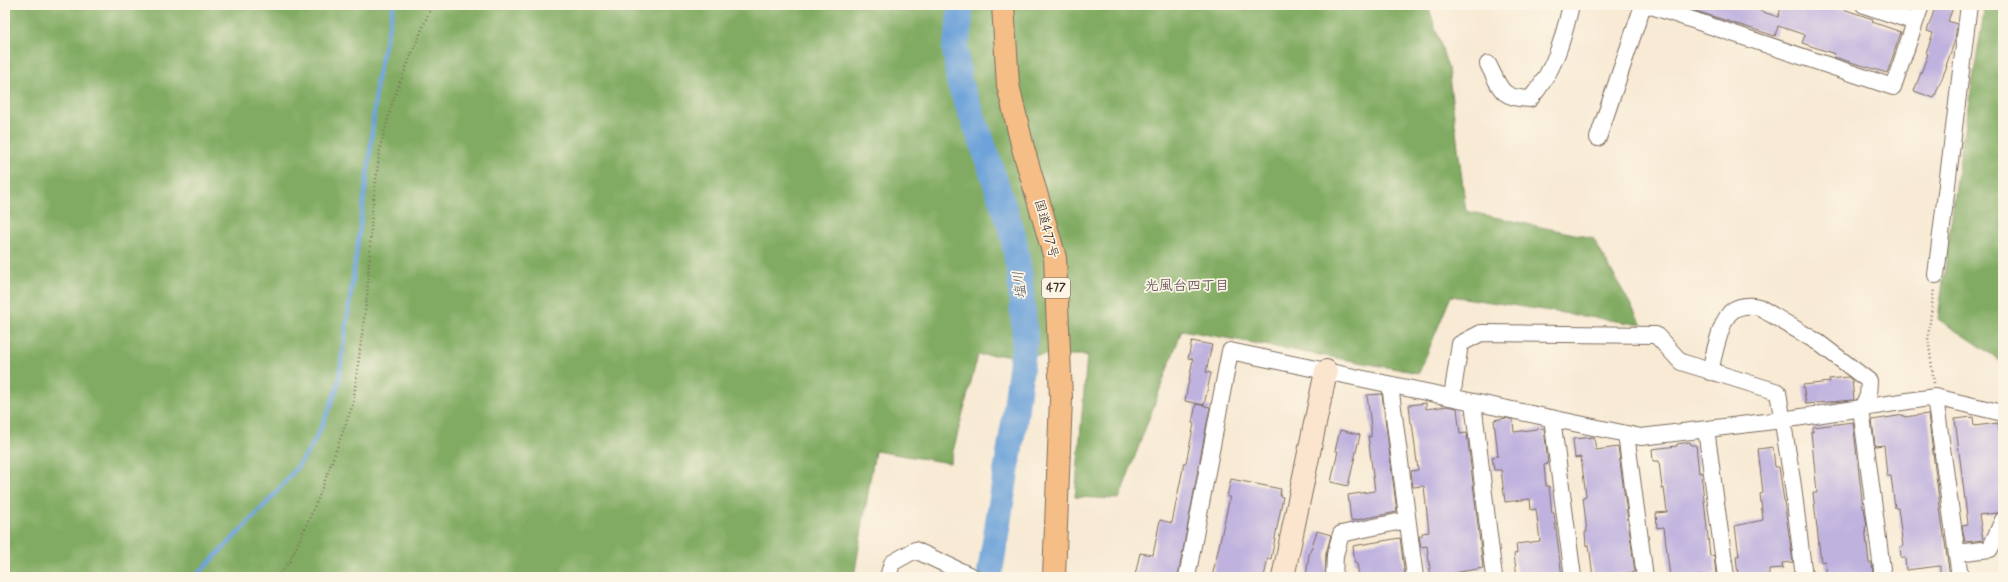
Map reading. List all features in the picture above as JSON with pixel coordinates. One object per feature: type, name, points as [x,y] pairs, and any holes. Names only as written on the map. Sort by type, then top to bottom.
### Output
[{"type":"highway","name":"国道477号","points":[[1003,5],[1008,85],[1023,148],[1055,258],[1061,398],[1054,577]]},
{"type":"street","points":[[1488,64],[1501,89],[1514,98],[1530,99],[1544,84],[1563,40],[1570,5]]},
{"type":"street","points":[[1598,138],[1643,5]]},
{"type":"street","points":[[1648,5],[1893,87],[1921,5]]},
{"type":"street","points":[[1864,5],[1915,22]]},
{"type":"street","points":[[1936,275],[1969,5]]},
{"type":"street","points":[[1710,372],[1725,321],[1731,312],[1750,304],[1759,307],[1819,343],[1869,380],[1868,396],[1861,408],[1883,577]]},
{"type":"street","points":[[1452,397],[1460,344],[1481,333],[1656,335],[1681,362],[1778,392],[1804,577]]},
{"type":"street","points":[[1187,577],[1230,351],[1641,436],[1782,420],[1935,397],[2003,413]]},
{"type":"street","points":[[1283,577],[1326,371]]},
{"type":"street","points":[[1390,385],[1415,577]]},
{"type":"street","points":[[1935,397],[1960,577]]},
{"type":"street","points":[[1473,402],[1494,577]]},
{"type":"street","points":[[1552,418],[1573,577]]},
{"type":"street","points":[[1706,429],[1726,577]]},
{"type":"street","points":[[1626,434],[1645,577]]},
{"type":"street","points":[[1334,577],[1335,556],[1341,534],[1407,520]]},
{"type":"street","points":[[1957,553],[1990,549],[2003,520]]},
{"type":"street","points":[[888,577],[892,563],[915,550],[972,577]]},
{"type":"path","points":[[277,577],[290,561],[318,499],[353,404],[367,296],[372,212],[380,148],[394,97],[432,5]]},
{"type":"path","points":[[1935,397],[1928,338],[1936,275]]},
{"type":"green space","points":[[5,5],[1428,5],[1448,68],[1466,211],[1593,238],[1642,325],[1451,296],[1419,373],[1182,330],[1119,499],[1075,497],[1087,355],[978,355],[950,463],[875,451],[854,577],[5,577]]},
{"type":"green space","points":[[1984,5],[2003,5],[2003,362],[1938,319],[1962,142],[1983,20]]},
{"type":"building","points":[[1683,5],[1743,5],[1778,17],[1782,5],[1831,5],[1873,19],[1872,22],[1901,32],[1887,73],[1834,57],[1835,54],[1802,43],[1805,35],[1778,26],[1775,36],[1683,7]]},
{"type":"building","points":[[1936,5],[1954,5],[1948,21],[1957,24],[1955,40],[1947,66],[1934,98],[1914,91],[1928,54],[1926,53],[1933,33],[1927,31]]},
{"type":"building","points":[[1192,341],[1212,345],[1206,372],[1211,373],[1204,405],[1185,401],[1193,359],[1188,358]]},
{"type":"building","points":[[1848,377],[1852,380],[1854,400],[1806,404],[1803,385],[1830,382],[1829,379]]},
{"type":"building","points":[[1382,394],[1397,512],[1351,521],[1348,495],[1375,491],[1368,436],[1371,437],[1371,426],[1367,395]]},
{"type":"building","points":[[1426,403],[1426,409],[1447,406],[1457,408],[1460,434],[1467,433],[1483,568],[1431,577],[1427,546],[1421,547],[1419,536],[1422,536],[1422,533],[1429,532],[1424,486],[1413,487],[1411,471],[1418,470],[1409,405]]},
{"type":"building","points":[[1196,404],[1210,407],[1178,577],[1153,573],[1152,577],[1135,575],[1140,553],[1153,555],[1160,520],[1172,523],[1184,463],[1186,463],[1194,424],[1192,423]]},
{"type":"building","points":[[1928,414],[1950,577],[1940,577],[1940,566],[1906,570],[1905,558],[1901,558],[1900,547],[1903,546],[1898,508],[1895,508],[1891,476],[1887,476],[1884,445],[1875,446],[1872,420],[1904,415],[1904,417]]},
{"type":"building","points":[[1973,417],[1974,426],[1998,423],[2003,456],[2003,506],[2000,506],[2001,511],[1997,513],[1979,515],[1983,540],[1965,542],[1962,525],[1968,524],[1955,419]]},
{"type":"building","points":[[1506,418],[1513,420],[1514,432],[1544,428],[1548,464],[1544,465],[1546,486],[1549,486],[1552,513],[1554,513],[1562,577],[1517,577],[1514,554],[1517,553],[1516,544],[1540,541],[1536,509],[1531,510],[1530,499],[1505,502],[1501,470],[1494,470],[1492,457],[1498,456],[1494,420]]},
{"type":"building","points":[[1853,422],[1863,508],[1867,527],[1865,527],[1869,563],[1872,563],[1873,577],[1827,577],[1825,561],[1821,562],[1813,493],[1817,493],[1811,432],[1813,432],[1813,427]]},
{"type":"building","points":[[1340,430],[1360,435],[1348,486],[1331,482],[1338,451],[1335,451]]},
{"type":"building","points":[[1594,437],[1596,450],[1618,447],[1635,572],[1611,575],[1611,577],[1593,577],[1589,545],[1586,546],[1585,532],[1587,532],[1583,497],[1586,496],[1581,457],[1575,458],[1573,439]]},
{"type":"building","points":[[1690,442],[1691,445],[1696,445],[1699,473],[1701,472],[1710,556],[1714,555],[1716,574],[1691,577],[1670,577],[1664,527],[1657,528],[1656,513],[1667,512],[1664,488],[1662,488],[1659,461],[1653,461],[1652,449],[1677,446],[1677,444]]},
{"type":"building","points":[[1773,447],[1775,467],[1779,467],[1793,562],[1782,563],[1783,568],[1769,569],[1769,577],[1738,577],[1736,556],[1739,556],[1735,526],[1763,520],[1760,494],[1763,493],[1758,449]]},
{"type":"building","points":[[1231,479],[1281,489],[1280,496],[1283,497],[1271,559],[1268,558],[1264,577],[1212,577],[1230,497],[1227,497]]},
{"type":"building","points":[[1317,531],[1331,535],[1326,554],[1325,577],[1306,577],[1309,555]]},
{"type":"building","points":[[1400,538],[1405,577],[1359,577],[1357,563],[1355,564],[1353,546]]},
{"type":"waterway","points":[[195,577],[263,507],[301,462],[313,444],[331,405],[338,385],[370,155],[377,79],[394,5]]},
{"type":"waterway","name":"塩川","points":[[961,5],[958,35],[955,47],[959,82],[982,142],[1013,235],[1020,277],[1025,337],[1014,423],[990,572]]},
{"type":"district","name":"光風台四丁目","points":[[1187,286]]}]
